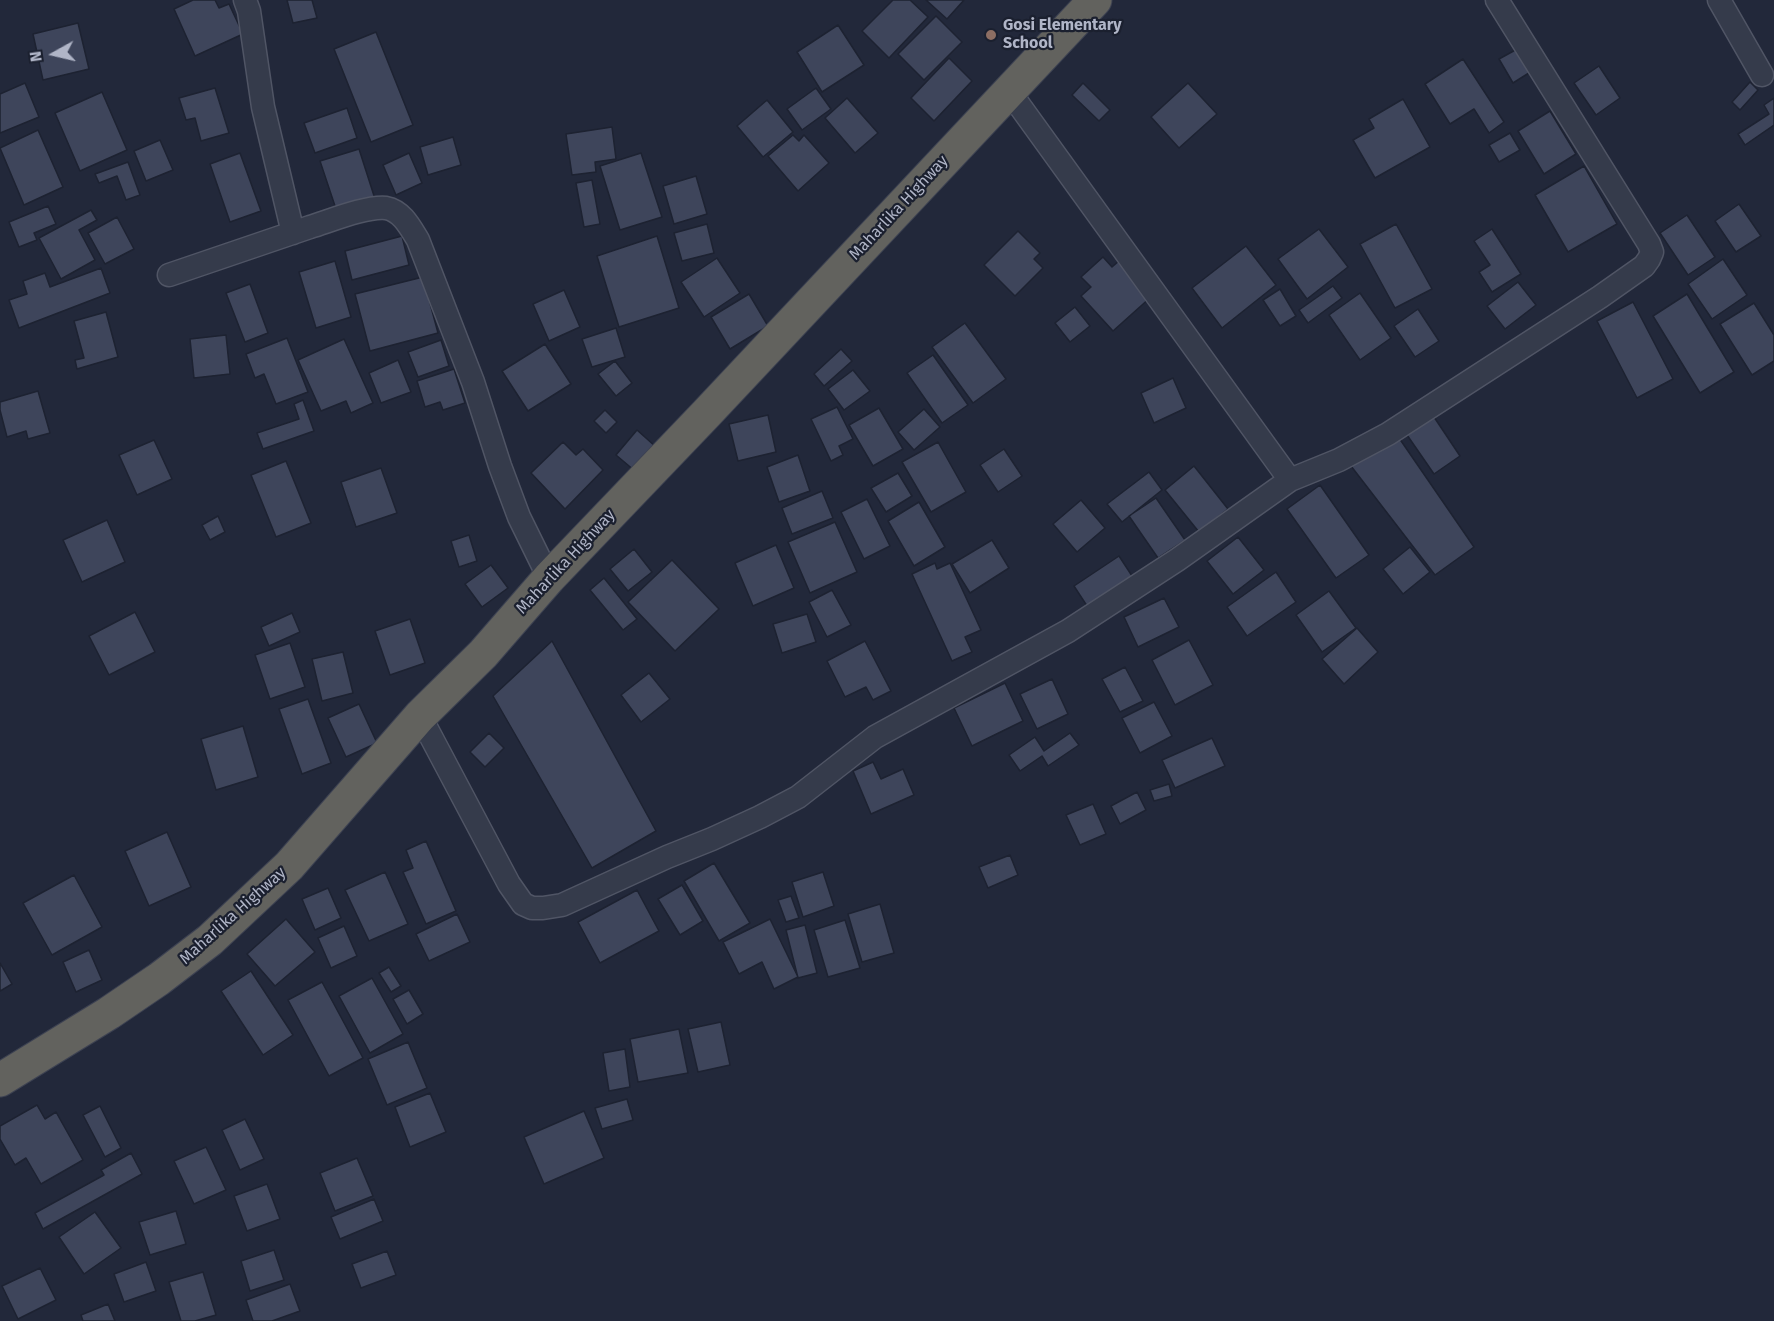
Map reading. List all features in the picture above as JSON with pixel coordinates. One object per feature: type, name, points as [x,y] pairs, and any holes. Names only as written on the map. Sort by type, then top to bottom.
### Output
[{"type":"highway","name":"Maharlika Highway","points":[[0,1080],[110,1013],[159,979],[210,940],[289,866],[420,716],[483,654],[549,578],[1095,0]]},
{"type":"street","points":[[245,0],[249,11],[263,107],[293,233]]},
{"type":"street","points":[[420,716],[509,884],[524,904],[532,908],[543,908],[562,904],[721,835],[798,797],[875,737],[1068,631],[1177,560],[1290,480],[1339,460],[1388,434],[1600,297],[1644,266],[1652,252],[1638,224],[1497,0]]},
{"type":"street","points":[[1719,0],[1762,75]]},
{"type":"street","points":[[1009,91],[1290,480]]},
{"type":"street","points":[[169,274],[374,208],[388,208],[399,213],[409,224],[418,240],[473,382],[519,517],[549,578]]},
{"type":"building","points":[[193,0],[215,0],[219,8],[229,4],[243,34],[195,56],[174,9]]},
{"type":"building","points":[[287,0],[312,0],[317,18],[293,23]]},
{"type":"building","points":[[893,0],[910,0],[928,17],[889,58],[862,31]]},
{"type":"building","points":[[926,0],[964,0],[947,19]]},
{"type":"building","points":[[936,16],[962,42],[924,80],[898,54]]},
{"type":"building","points":[[78,23],[89,69],[43,80],[33,34]]},
{"type":"building","points":[[838,25],[864,65],[822,92],[797,52]]},
{"type":"building","points":[[376,32],[413,125],[371,142],[334,49]]},
{"type":"building","points":[[1519,48],[1532,71],[1513,83],[1499,59]]},
{"type":"building","points":[[949,58],[972,81],[934,121],[911,98]]},
{"type":"building","points":[[1463,59],[1504,122],[1489,133],[1474,109],[1450,124],[1425,84]]},
{"type":"building","points":[[1599,66],[1620,98],[1596,115],[1574,83]]},
{"type":"building","points":[[1750,82],[1758,90],[1740,110],[1732,102]]},
{"type":"building","points":[[25,83],[39,117],[0,133],[0,94]]},
{"type":"building","points":[[1083,83],[1110,110],[1099,121],[1072,95]]},
{"type":"building","points":[[1188,83],[1217,114],[1179,148],[1151,117]]},
{"type":"building","points":[[215,88],[229,133],[201,141],[195,118],[186,120],[179,98]]},
{"type":"building","points":[[816,88],[831,109],[802,130],[787,109]]},
{"type":"building","points":[[102,92],[127,150],[80,171],[55,113]]},
{"type":"building","points":[[847,98],[878,133],[855,153],[825,118]]},
{"type":"building","points":[[1774,98],[1774,125],[1745,145],[1738,134],[1769,114],[1764,105]]},
{"type":"building","points":[[1403,99],[1430,147],[1375,178],[1353,140],[1374,128],[1369,119]]},
{"type":"building","points":[[767,100],[793,132],[763,157],[737,126]]},
{"type":"building","points":[[347,108],[357,138],[315,153],[304,123]]},
{"type":"building","points":[[1550,111],[1576,154],[1544,174],[1518,131]]},
{"type":"building","points":[[612,127],[616,159],[595,162],[596,172],[572,175],[566,134]]},
{"type":"building","points":[[38,130],[63,187],[24,205],[0,148]]},
{"type":"building","points":[[1510,133],[1520,150],[1499,162],[1489,145]]},
{"type":"building","points":[[793,135],[799,141],[804,135],[829,163],[798,191],[768,156]]},
{"type":"building","points":[[453,137],[461,165],[428,175],[420,147]]},
{"type":"building","points":[[160,140],[173,170],[146,181],[134,151]]},
{"type":"building","points":[[359,149],[376,202],[338,215],[320,161]]},
{"type":"building","points":[[240,153],[261,211],[230,222],[210,164]]},
{"type":"building","points":[[409,153],[422,183],[396,195],[383,165]]},
{"type":"building","points":[[641,153],[662,217],[620,230],[600,166]]},
{"type":"building","points":[[128,162],[140,195],[126,200],[117,176],[99,183],[95,174]]},
{"type":"building","points":[[1584,166],[1617,224],[1568,252],[1535,195]]},
{"type":"building","points":[[696,176],[707,214],[674,224],[663,186]]},
{"type":"building","points":[[592,180],[600,224],[584,227],[576,183]]},
{"type":"building","points":[[1739,204],[1761,236],[1736,252],[1715,221]]},
{"type":"building","points":[[48,206],[56,224],[34,233],[37,240],[19,247],[9,222]]},
{"type":"building","points":[[91,210],[97,220],[79,230],[95,260],[61,279],[39,238]]},
{"type":"building","points":[[1687,215],[1715,257],[1688,275],[1660,233]]},
{"type":"building","points":[[117,217],[134,249],[105,264],[88,233]]},
{"type":"building","points":[[707,224],[714,253],[682,261],[674,233]]},
{"type":"building","points":[[1396,224],[1432,289],[1395,308],[1360,244]]},
{"type":"building","points":[[1319,229],[1348,267],[1307,299],[1278,259]]},
{"type":"building","points":[[1492,229],[1521,274],[1492,292],[1479,272],[1490,265],[1474,241]]},
{"type":"building","points":[[1018,231],[1040,253],[1034,259],[1043,268],[1015,296],[984,265]]},
{"type":"building","points":[[402,236],[409,265],[352,280],[345,251]]},
{"type":"building","points":[[657,236],[679,308],[619,327],[597,256]]},
{"type":"building","points":[[1246,246],[1276,285],[1222,328],[1192,288]]},
{"type":"building","points":[[1103,257],[1112,267],[1120,260],[1152,296],[1113,331],[1081,296],[1091,287],[1081,277]]},
{"type":"building","points":[[717,258],[740,293],[704,317],[681,282]]},
{"type":"building","points":[[1723,259],[1747,295],[1712,319],[1688,284]]},
{"type":"building","points":[[335,261],[351,317],[316,328],[299,272]]},
{"type":"building","points":[[101,268],[110,293],[19,328],[9,300],[27,294],[23,281],[45,273],[50,287]]},
{"type":"building","points":[[423,277],[438,333],[370,351],[355,294]]},
{"type":"building","points":[[1518,282],[1536,305],[1505,329],[1487,306]]},
{"type":"building","points":[[250,284],[268,333],[245,342],[226,293]]},
{"type":"building","points":[[1333,286],[1342,298],[1308,323],[1299,310]]},
{"type":"building","points":[[1280,289],[1296,316],[1280,326],[1263,300]]},
{"type":"building","points":[[564,290],[580,327],[549,341],[533,304]]},
{"type":"building","points":[[1360,293],[1391,338],[1360,360],[1329,315]]},
{"type":"building","points":[[749,294],[768,326],[730,349],[711,317]]},
{"type":"building","points":[[1687,294],[1734,372],[1700,393],[1653,316]]},
{"type":"building","points":[[1633,302],[1673,379],[1637,398],[1597,321]]},
{"type":"building","points":[[1754,303],[1774,335],[1774,361],[1752,375],[1720,324]]},
{"type":"building","points":[[1075,307],[1090,326],[1070,342],[1055,323]]},
{"type":"building","points":[[1418,309],[1439,341],[1415,357],[1394,326]]},
{"type":"building","points":[[106,312],[118,357],[77,369],[75,360],[84,358],[74,321]]},
{"type":"building","points":[[965,323],[1006,379],[973,403],[932,347]]},
{"type":"building","points":[[616,328],[625,357],[592,367],[582,339]]},
{"type":"building","points":[[226,335],[230,374],[194,378],[190,339]]},
{"type":"building","points":[[287,338],[308,392],[276,404],[264,374],[255,378],[246,354]]},
{"type":"building","points":[[344,339],[373,403],[351,413],[346,401],[321,411],[298,360]]},
{"type":"building","points":[[441,340],[449,366],[418,377],[408,352]]},
{"type":"building","points":[[545,344],[571,384],[528,411],[502,371]]},
{"type":"building","points":[[841,349],[852,361],[824,386],[814,374]]},
{"type":"building","points":[[933,355],[968,405],[942,423],[907,373]]},
{"type":"building","points":[[398,360],[411,392],[381,403],[369,373]]},
{"type":"building","points":[[615,361],[632,383],[616,396],[598,374]]},
{"type":"building","points":[[454,369],[465,403],[443,410],[440,402],[425,407],[417,381]]},
{"type":"building","points":[[853,370],[870,391],[844,410],[828,389]]},
{"type":"building","points":[[1173,378],[1186,408],[1154,423],[1141,393]]},
{"type":"building","points":[[38,391],[50,433],[28,439],[26,431],[7,437],[0,402]]},
{"type":"building","points":[[303,400],[314,431],[263,449],[257,433],[299,419],[294,404]]},
{"type":"building","points":[[837,407],[853,439],[839,446],[843,455],[831,461],[811,419]]},
{"type":"building","points":[[879,408],[903,449],[873,466],[849,425]]},
{"type":"building","points":[[924,409],[940,427],[914,450],[898,432]]},
{"type":"building","points":[[605,410],[617,422],[606,433],[594,421]]},
{"type":"building","points":[[1432,414],[1460,456],[1434,474],[1405,432]]},
{"type":"building","points":[[768,415],[776,452],[738,461],[729,424]]},
{"type":"building","points":[[637,430],[656,447],[635,471],[616,455]]},
{"type":"building","points":[[1397,435],[1474,547],[1435,575],[1351,466]]},
{"type":"building","points":[[154,440],[172,479],[137,495],[119,455]]},
{"type":"building","points":[[563,442],[576,455],[583,449],[603,470],[565,509],[531,473]]},
{"type":"building","points":[[938,442],[966,492],[931,512],[902,462]]},
{"type":"building","points":[[1004,449],[1022,476],[998,492],[980,465]]},
{"type":"building","points":[[798,455],[810,491],[779,502],[767,467]]},
{"type":"building","points":[[286,461],[311,523],[276,537],[251,475]]},
{"type":"building","points":[[1194,466],[1228,509],[1199,532],[1165,490]]},
{"type":"building","points":[[381,468],[397,513],[356,527],[341,482]]},
{"type":"building","points":[[1149,472],[1162,490],[1122,522],[1107,504]]},
{"type":"building","points":[[898,473],[912,496],[886,512],[871,488]]},
{"type":"building","points":[[1320,485],[1369,555],[1336,578],[1287,509]]},
{"type":"building","points":[[822,491],[833,518],[792,534],[782,508]]},
{"type":"building","points":[[1156,498],[1185,540],[1158,558],[1129,516]]},
{"type":"building","points":[[867,499],[890,546],[864,559],[841,512]]},
{"type":"building","points":[[1081,500],[1105,528],[1077,552],[1053,524]]},
{"type":"building","points":[[919,502],[945,547],[914,566],[888,521]]},
{"type":"building","points":[[218,516],[225,532],[210,540],[202,525]]},
{"type":"building","points":[[107,520],[125,562],[82,582],[63,540]]},
{"type":"building","points":[[835,522],[857,572],[810,593],[788,542]]},
{"type":"building","points":[[469,535],[477,561],[459,567],[451,541]]},
{"type":"building","points":[[1238,537],[1264,570],[1233,594],[1207,561]]},
{"type":"building","points":[[992,540],[1009,568],[970,593],[952,564]]},
{"type":"building","points":[[776,545],[794,588],[753,606],[735,563]]},
{"type":"building","points":[[1410,547],[1430,572],[1403,594],[1383,569]]},
{"type":"building","points":[[634,549],[652,572],[628,591],[610,569]]},
{"type":"building","points":[[1119,556],[1134,579],[1089,609],[1074,586]]},
{"type":"building","points":[[672,560],[719,609],[675,651],[628,602]]},
{"type":"building","points":[[935,563],[937,569],[950,563],[981,630],[965,637],[972,652],[952,661],[912,574]]},
{"type":"building","points":[[491,565],[508,588],[482,607],[465,584]]},
{"type":"building","points":[[1276,572],[1296,602],[1247,636],[1227,607]]},
{"type":"building","points":[[604,578],[637,619],[623,630],[590,590]]},
{"type":"building","points":[[832,590],[851,625],[827,637],[809,602]]},
{"type":"building","points":[[1329,591],[1356,628],[1322,652],[1296,615]]},
{"type":"building","points":[[1164,598],[1179,627],[1138,647],[1124,617]]},
{"type":"building","points":[[135,612],[155,652],[109,675],[89,636]]},
{"type":"building","points":[[292,613],[300,632],[269,646],[261,627]]},
{"type":"building","points":[[807,614],[816,642],[782,653],[773,624]]},
{"type":"building","points":[[410,619],[425,663],[390,675],[375,631]]},
{"type":"building","points":[[1357,628],[1378,652],[1344,684],[1322,659]]},
{"type":"building","points":[[1189,640],[1213,685],[1175,705],[1152,660]]},
{"type":"building","points":[[552,641],[656,831],[592,868],[493,696]]},
{"type":"building","points":[[865,641],[891,691],[873,700],[866,687],[845,697],[827,661]]},
{"type":"building","points":[[290,643],[305,687],[270,699],[255,655]]},
{"type":"building","points":[[343,652],[353,693],[322,701],[312,659]]},
{"type":"building","points":[[1125,667],[1143,701],[1120,712],[1102,679]]},
{"type":"building","points":[[649,673],[670,699],[641,722],[621,695]]},
{"type":"building","points":[[1052,679],[1068,714],[1037,729],[1020,694]]},
{"type":"building","points":[[1005,683],[1023,721],[972,746],[954,708]]},
{"type":"building","points":[[308,699],[331,763],[302,774],[279,709]]},
{"type":"building","points":[[1154,702],[1172,736],[1140,753],[1122,718]]},
{"type":"building","points":[[359,704],[377,743],[346,757],[328,718]]},
{"type":"building","points":[[243,726],[258,777],[216,790],[201,739]]},
{"type":"building","points":[[489,733],[504,748],[485,767],[470,752]]},
{"type":"building","points":[[1070,733],[1079,745],[1048,766],[1042,756],[1020,771],[1009,755],[1035,737],[1044,751]]},
{"type":"building","points":[[1212,738],[1225,766],[1175,788],[1162,760]]},
{"type":"building","points":[[873,762],[881,779],[903,769],[914,795],[871,814],[853,771]]},
{"type":"building","points":[[1169,784],[1172,796],[1154,801],[1150,790]]},
{"type":"building","points":[[1137,792],[1146,810],[1120,824],[1111,806]]},
{"type":"building","points":[[1093,804],[1106,834],[1080,845],[1066,815]]},
{"type":"building","points":[[167,832],[191,887],[149,906],[125,851]]},
{"type":"building","points":[[426,841],[456,911],[426,924],[403,872],[413,868],[406,850]]},
{"type":"building","points":[[1010,855],[1018,875],[988,888],[979,867]]},
{"type":"building","points":[[714,863],[750,923],[719,941],[684,881]]},
{"type":"building","points":[[385,872],[408,924],[369,941],[345,890]]},
{"type":"building","points":[[823,872],[834,906],[803,917],[792,882]]},
{"type":"building","points":[[74,875],[102,927],[52,955],[23,903]]},
{"type":"building","points":[[682,885],[703,921],[680,935],[658,899]]},
{"type":"building","points":[[328,888],[341,918],[315,930],[302,899]]},
{"type":"building","points":[[637,890],[659,931],[600,963],[578,922]]},
{"type":"building","points":[[791,896],[799,918],[786,922],[778,900]]},
{"type":"building","points":[[880,904],[894,953],[862,962],[848,914]]},
{"type":"building","points":[[457,914],[470,942],[429,961],[416,934]]},
{"type":"building","points":[[286,919],[315,952],[275,986],[247,954]]},
{"type":"building","points":[[770,919],[798,977],[774,989],[762,962],[739,974],[723,942]]},
{"type":"building","points":[[845,920],[860,968],[828,977],[814,930]]},
{"type":"building","points":[[805,925],[817,973],[798,978],[786,930]]},
{"type":"building","points":[[344,926],[357,956],[331,968],[318,938]]},
{"type":"building","points":[[89,950],[102,980],[76,992],[63,962]]},
{"type":"building","points":[[0,963],[12,984],[0,991]]},
{"type":"building","points":[[389,967],[401,986],[391,992],[379,973]]},
{"type":"building","points":[[251,971],[293,1035],[263,1055],[221,991]]},
{"type":"building","points":[[372,978],[403,1034],[370,1053],[339,996]]},
{"type":"building","points":[[322,982],[363,1058],[329,1076],[288,1000]]},
{"type":"building","points":[[409,990],[423,1014],[407,1024],[393,999]]},
{"type":"building","points":[[721,1022],[730,1065],[698,1072],[688,1029]]},
{"type":"building","points":[[679,1029],[688,1073],[638,1082],[630,1039]]},
{"type":"building","points":[[408,1042],[427,1088],[387,1105],[368,1059]]},
{"type":"building","points":[[625,1049],[630,1087],[609,1091],[603,1053]]},
{"type":"building","points":[[430,1093],[446,1132],[410,1147],[395,1107]]},
{"type":"building","points":[[627,1099],[633,1120],[602,1129],[595,1108]]},
{"type":"building","points":[[37,1105],[45,1119],[56,1112],[83,1160],[41,1184],[26,1158],[15,1165],[0,1139],[0,1126]]},
{"type":"building","points":[[100,1106],[121,1148],[105,1157],[83,1115]]},
{"type":"building","points":[[584,1111],[604,1158],[544,1184],[524,1137]]},
{"type":"building","points":[[245,1119],[264,1159],[240,1170],[222,1130]]},
{"type":"building","points":[[206,1147],[226,1190],[194,1204],[174,1161]]},
{"type":"building","points":[[131,1153],[142,1174],[43,1229],[35,1213],[104,1175],[101,1170]]},
{"type":"building","points":[[357,1158],[373,1196],[335,1211],[320,1173]]},
{"type":"building","points":[[267,1184],[280,1219],[247,1231],[234,1196]]},
{"type":"building","points":[[374,1199],[383,1221],[340,1239],[331,1217]]},
{"type":"building","points":[[176,1211],[186,1244],[150,1255],[139,1222]]},
{"type":"building","points":[[95,1212],[121,1248],[84,1274],[59,1237]]},
{"type":"building","points":[[274,1250],[284,1280],[250,1291],[241,1261]]},
{"type":"building","points":[[387,1251],[396,1275],[361,1288],[352,1264]]},
{"type":"building","points":[[146,1262],[156,1291],[124,1302],[114,1274]]},
{"type":"building","points":[[40,1268],[56,1300],[18,1319],[2,1286]]},
{"type":"building","points":[[203,1272],[216,1315],[195,1321],[181,1321],[169,1282]]},
{"type":"building","points":[[290,1284],[300,1311],[272,1321],[253,1321],[246,1300]]},
{"type":"building","points":[[108,1304],[115,1321],[83,1321],[81,1315]]},
{"type":"place","name":"Gosi Elementary School","points":[[991,35]]}]
